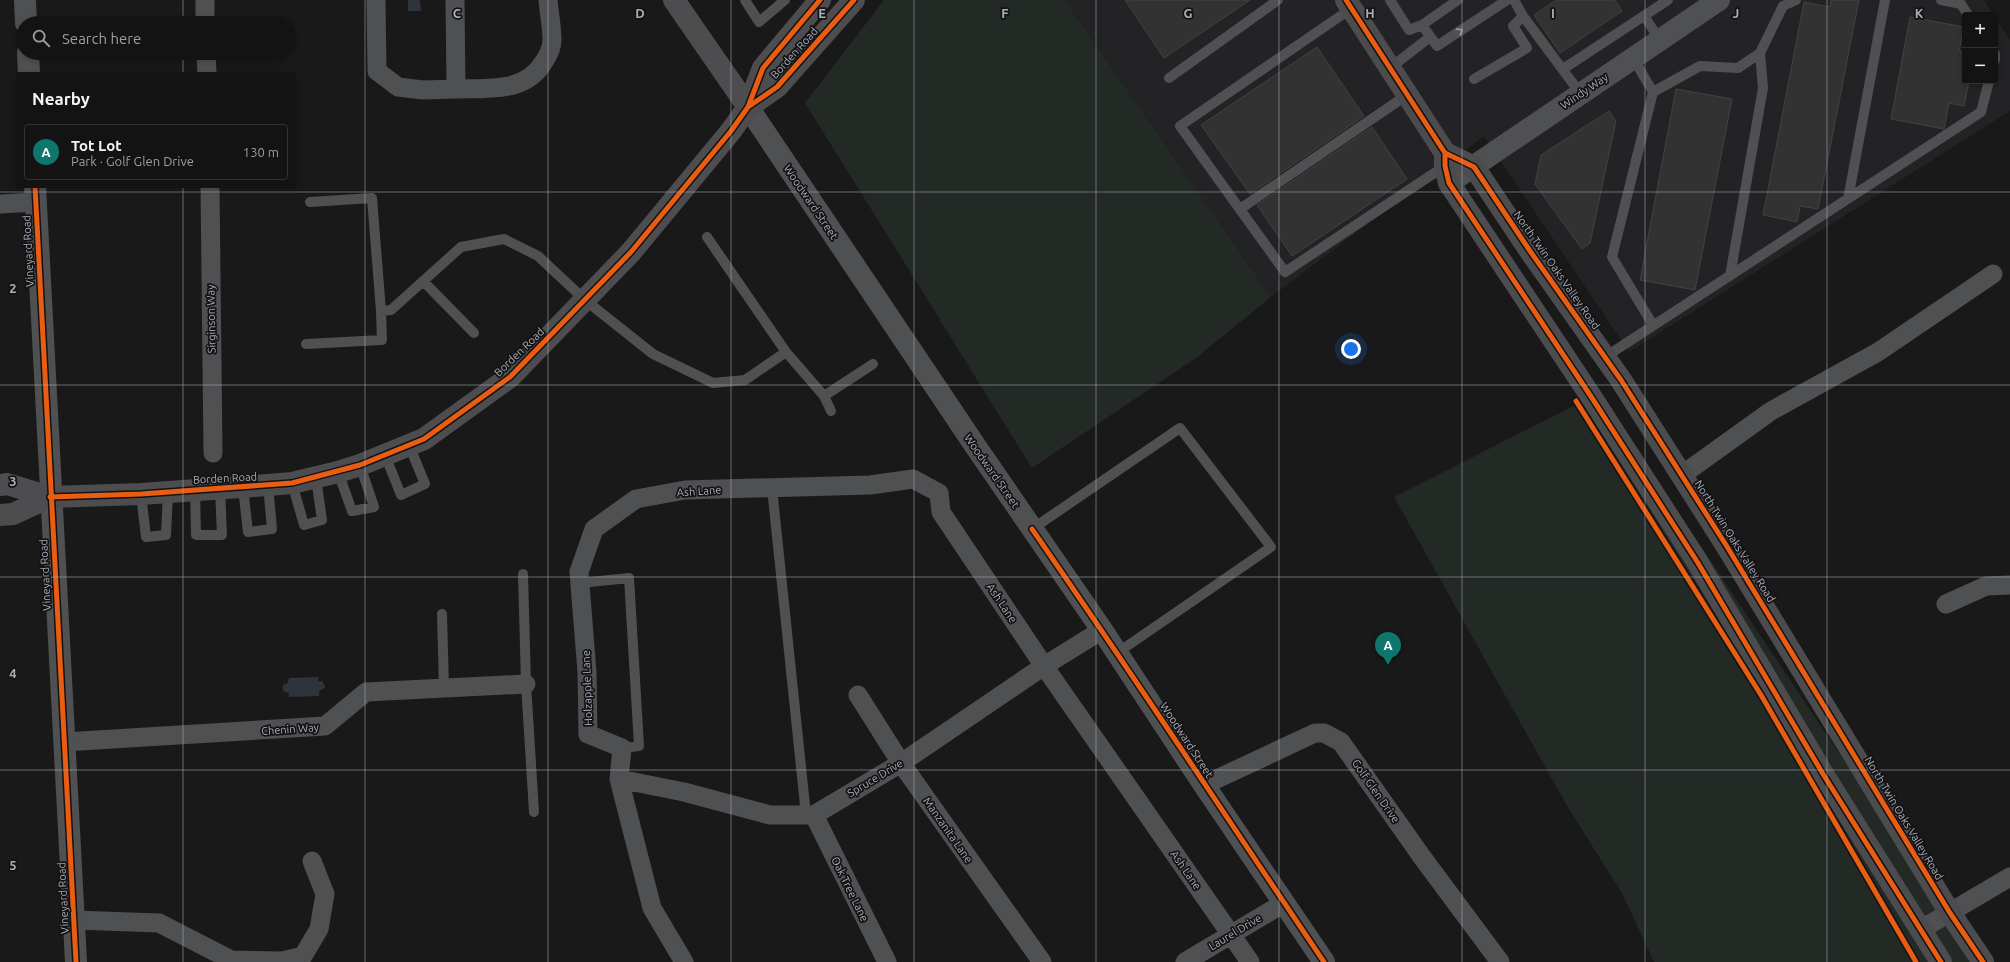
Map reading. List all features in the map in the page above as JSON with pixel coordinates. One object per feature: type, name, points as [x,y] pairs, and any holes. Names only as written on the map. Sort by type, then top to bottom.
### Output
[{"type":"main road","name":"Woodward Street","points":[[674,0],[748,107]]},
{"type":"main road","points":[[748,107],[763,68],[820,0]]},
{"type":"main road","name":"Borden Road","points":[[0,485],[7,484],[50,497],[140,494],[243,488],[292,483],[360,466],[424,439],[510,378],[631,252],[731,131],[748,107],[777,87],[854,0]]},
{"type":"main road","points":[[1349,4],[1407,95],[1446,167],[1698,563],[1823,774],[1941,962]]},
{"type":"main road","points":[[1446,167],[1474,167]]},
{"type":"main road","name":"North Twin Oaks Valley Road","points":[[1474,167],[1530,251],[1605,357],[1682,475],[1950,913],[1983,962]]},
{"type":"main road","name":"Borden Road","points":[[0,515],[13,514],[50,497]]},
{"type":"street","points":[[25,0],[26,16]]},
{"type":"street","points":[[204,0],[205,16]]},
{"type":"street","points":[[376,0],[377,71],[398,87],[423,90],[510,87],[528,80],[538,71],[550,52],[552,41],[548,0]]},
{"type":"street","points":[[455,0],[456,89]]},
{"type":"street","name":"Windy Way","points":[[1474,167],[1580,93],[1719,0]]},
{"type":"street","points":[[28,60],[29,72]]},
{"type":"street","points":[[206,60],[207,72]]},
{"type":"street","name":"Woodward Street","points":[[748,107],[1032,529],[1102,630],[1204,785],[1324,962]]},
{"type":"street","name":"Sirginson Way","points":[[210,188],[213,453]]},
{"type":"street","points":[[0,204],[35,194]]},
{"type":"street","name":"Vineyard Road","points":[[35,194],[76,962]]},
{"type":"street","points":[[1682,475],[1771,411],[1878,352],[1993,274]]},
{"type":"street","name":"Ash Lane","points":[[636,499],[685,490],[870,485],[913,479],[939,493],[941,512],[1044,666],[1250,962]]},
{"type":"street","name":"Holzapple Lane","points":[[622,748],[588,734],[587,672],[579,572],[594,529],[636,499]]},
{"type":"street","points":[[1946,604],[1986,586],[2010,584]]},
{"type":"street","name":"Spruce Drive","points":[[810,815],[901,763],[1044,666],[1102,630]]},
{"type":"street","name":"Chenin Way","points":[[64,742],[325,726],[366,692],[526,684]]},
{"type":"street","name":"Manzanita Lane","points":[[858,695],[901,763],[1042,962]]},
{"type":"street","name":"Golf Glen Drive","points":[[1204,785],[1315,733],[1324,733],[1341,742],[1422,857],[1500,962]]},
{"type":"street","points":[[622,748],[619,779],[652,908],[684,962]]},
{"type":"street","points":[[619,779],[684,792],[770,815],[810,815]]},
{"type":"street","name":"Oak Tree Lane","points":[[810,815],[887,962]]},
{"type":"street","points":[[74,920],[159,923],[231,960],[282,961],[303,956],[320,928],[325,894],[312,861]]},
{"type":"street","points":[[1920,930],[2010,877]]},
{"type":"street","name":"Laurel Drive","points":[[1185,962],[1284,903]]},
{"type":"lane","points":[[745,0],[759,22],[785,0]]},
{"type":"lane","points":[[1169,78],[1278,0]]},
{"type":"lane","points":[[1390,0],[1409,30],[1422,25],[1458,0]]},
{"type":"lane","points":[[1422,25],[1437,46],[1507,0]]},
{"type":"lane","points":[[1514,0],[1523,16],[1580,93]]},
{"type":"lane","points":[[1562,69],[1668,0]]},
{"type":"lane","points":[[1653,92],[1700,66],[1738,68],[1760,53],[1783,6],[1796,0]]},
{"type":"lane","points":[[1848,199],[1885,0]]},
{"type":"lane","points":[[1941,0],[1961,4],[1966,12]]},
{"type":"lane","points":[[1349,4],[1180,126],[1285,272],[1446,167]]},
{"type":"lane","points":[[1474,79],[1527,48],[1512,26],[1523,16]]},
{"type":"lane","points":[[1644,16],[1660,40]]},
{"type":"lane","points":[[1390,68],[1430,37]]},
{"type":"lane","points":[[1730,276],[1764,88],[1760,53]]},
{"type":"lane","points":[[1633,58],[1653,92],[1612,257],[1653,325]]},
{"type":"lane","points":[[1605,357],[1981,112],[1989,84]]},
{"type":"lane","points":[[1240,209],[1407,95]]},
{"type":"lane","points":[[306,344],[382,340],[372,198],[310,202]]},
{"type":"lane","points":[[707,237],[786,352],[824,396],[831,410]]},
{"type":"lane","points":[[381,311],[391,310],[461,247],[504,239],[538,256],[584,300],[653,354],[714,383],[745,380],[786,352]]},
{"type":"lane","points":[[423,281],[474,333]]},
{"type":"lane","points":[[824,396],[873,364]]},
{"type":"lane","points":[[1032,529],[1180,428],[1271,547],[1117,653]]},
{"type":"lane","points":[[385,455],[401,495],[426,484],[409,445]]},
{"type":"lane","points":[[338,472],[352,511],[374,507],[360,466]]},
{"type":"lane","points":[[292,483],[304,525],[322,520],[316,478]]},
{"type":"lane","points":[[243,488],[248,532],[272,529],[268,485]]},
{"type":"lane","points":[[772,488],[810,815]]},
{"type":"lane","points":[[195,490],[196,535],[222,535],[220,489]]},
{"type":"lane","points":[[140,494],[146,537],[166,536],[168,492]]},
{"type":"lane","points":[[523,574],[526,684],[534,812]]},
{"type":"lane","points":[[580,583],[629,578],[639,746],[622,748]]},
{"type":"lane","points":[[442,614],[444,688]]},
{"type":"shaded area","points":[[408,0],[420,0],[421,11],[408,11]]},
{"type":"shaded area","points":[[884,0],[1065,0],[1271,297],[1196,358],[1032,468],[805,103]]},
{"type":"shaded area","points":[[1065,0],[1984,0],[1992,12],[1962,12],[1962,84],[1998,84],[1998,22],[2010,40],[2010,111],[1629,352],[1484,136],[1271,297]]},
{"type":"shaded area","points":[[1599,393],[1978,962],[1654,962],[1622,893],[1567,806],[1394,497]]},
{"type":"shaded area","points":[[319,677],[318,681],[322,681],[325,688],[319,691],[319,696],[289,697],[289,693],[283,691],[283,685],[288,683],[289,678]]},
{"type":"building","points":[[1125,0],[1250,0],[1164,58]]},
{"type":"building","points":[[1556,0],[1615,0],[1622,11],[1560,53],[1534,15]]},
{"type":"building","points":[[1831,0],[1859,0],[1818,209],[1800,206],[1797,222],[1763,215],[1804,2],[1830,7]]},
{"type":"building","points":[[1910,17],[1962,27],[1962,37],[1959,51],[1962,52],[1962,84],[1968,84],[1964,106],[1949,103],[1944,129],[1891,119]]},
{"type":"building","points":[[1317,47],[1364,116],[1250,194],[1201,125]]},
{"type":"building","points":[[1676,89],[1732,99],[1695,290],[1640,280]]},
{"type":"building","points":[[1609,111],[1616,121],[1590,243],[1582,249],[1535,184],[1541,155]]},
{"type":"building","points":[[1372,127],[1407,179],[1292,256],[1257,205]]},
{"type":"cycle path","points":[[748,107],[763,68],[820,0]]},
{"type":"cycle path","points":[[50,497],[141,494],[292,483],[360,465],[424,439],[510,377],[631,252],[731,131],[748,107],[777,87],[854,0]]},
{"type":"cycle path","points":[[1346,0],[1445,153],[1474,167],[1530,251],[1621,380],[1726,545],[1950,913],[1983,962]]},
{"type":"cycle path","points":[[1445,153],[1445,166],[1449,183],[1592,398],[1698,563],[1823,774],[1941,962]]},
{"type":"cycle path","points":[[35,188],[76,962]]},
{"type":"cycle path","points":[[1576,401],[1761,695],[1916,962]]},
{"type":"cycle path","points":[[1032,529],[1324,962]]},
{"type":"place","name":"Tot Lot","points":[[1388,665]]}]
